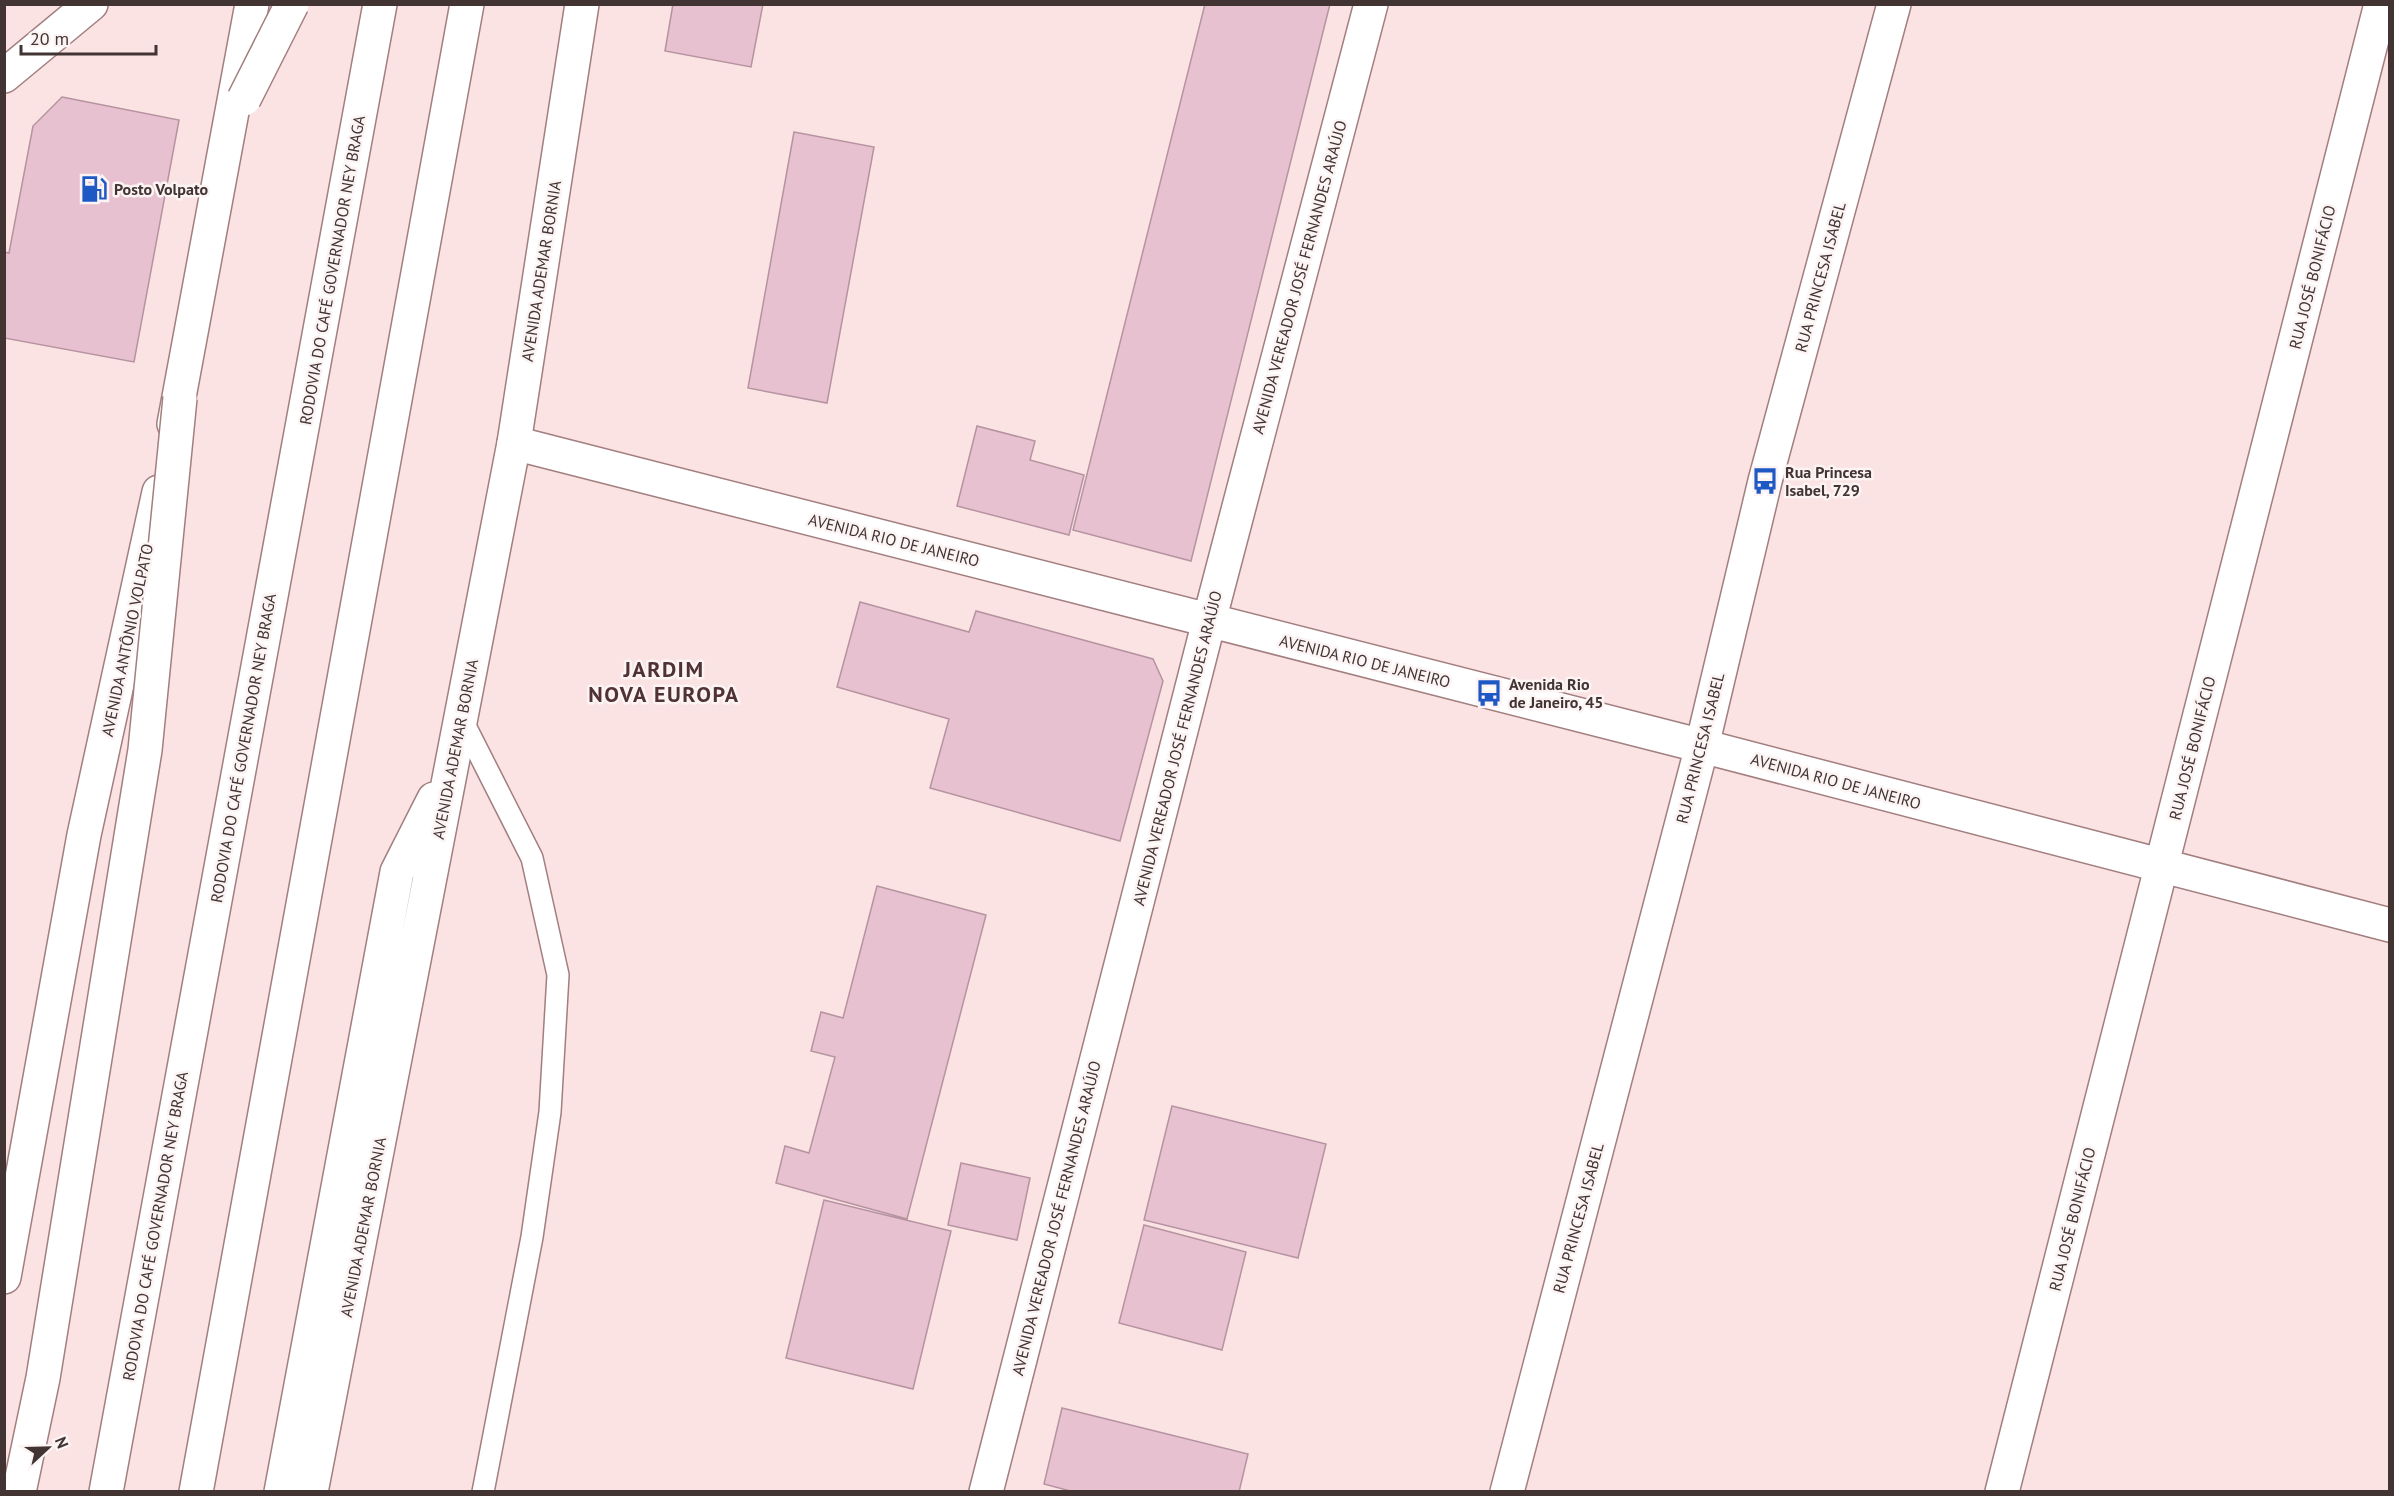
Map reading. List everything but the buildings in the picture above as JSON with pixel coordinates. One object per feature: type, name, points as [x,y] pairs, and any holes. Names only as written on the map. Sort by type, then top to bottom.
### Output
[{"type":"main road","points":[[4,76],[91,4]]},
{"type":"main road","name":"AVENIDA ANTÔNIO VOLPATO","points":[[4,1276],[84,835],[180,398],[237,113],[252,4]]},
{"type":"main road","points":[[237,113],[292,4]]},
{"type":"main road","name":"RODOVIA DO CAFÉ GOVERNADOR NEY BRAGA","points":[[106,1491],[381,4]]},
{"type":"main road","points":[[196,1491],[467,4]]},
{"type":"main road","name":"AVENIDA ADEMAR BORNIA","points":[[311,1491],[514,443],[582,4]]},
{"type":"main road","name":"AVENIDA VEREADOR JOSÉ FERNANDES ARAÚJO","points":[[986,1491],[1209,621],[1371,4]]},
{"type":"main road","name":"RUA PRINCESA ISABEL","points":[[1507,1491],[1702,746],[1765,481],[1894,4]]},
{"type":"main road","name":"RUA JOSÉ BONIFÁCIO","points":[[2002,1491],[2381,4]]},
{"type":"main road","points":[[19,1491],[43,1378],[146,750],[180,398]]},
{"type":"main road","name":"AVENIDA RIO DE JANEIRO","points":[[514,443],[1702,746],[2390,925]]},
{"type":"main road","points":[[281,1491],[397,872],[452,764]]},
{"type":"lane","points":[[461,718],[532,858],[558,975],[550,1112],[532,1237],[483,1491]]},
{"type":"place","name":"Posto Volpato","points":[[94,189]]},
{"type":"place","name":"Rua Princesa Isabel, 729","points":[[1765,481]]},
{"type":"place","name":"Avenida Rio de Janeiro, 45","points":[[1489,693]]},
{"type":"district","name":"JARDIM NOVA EUROPA","points":[[664,682]]}]
